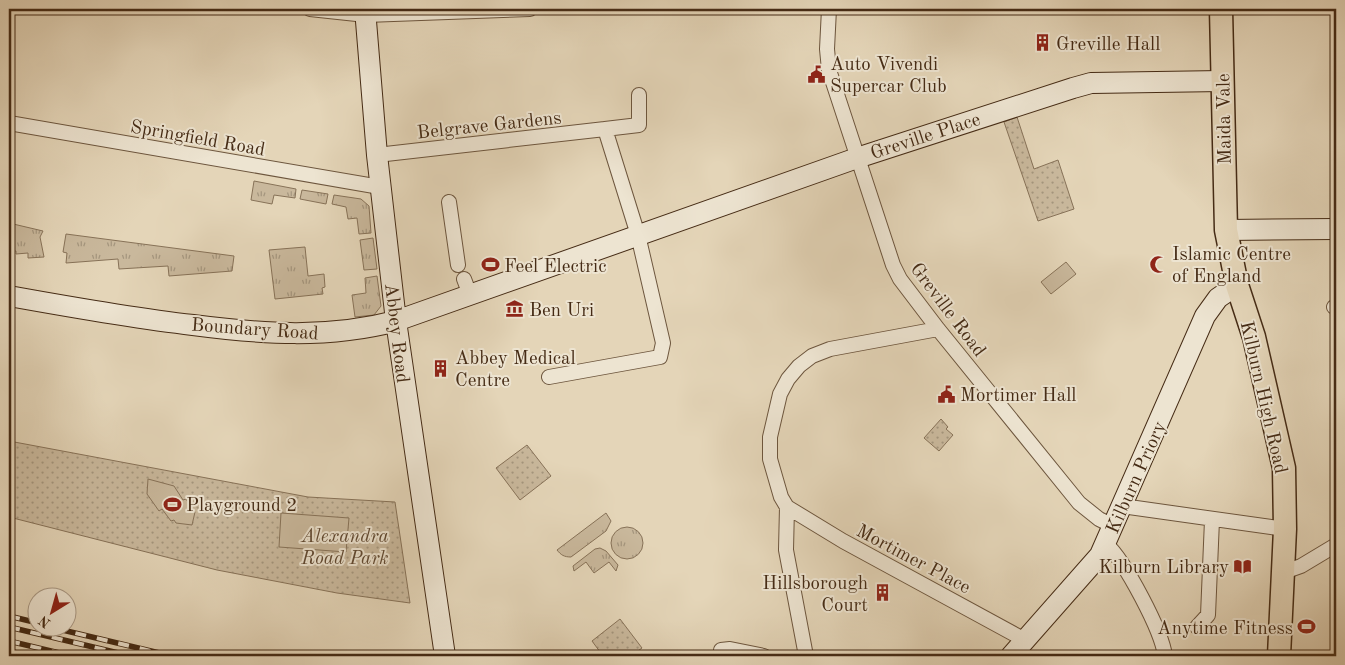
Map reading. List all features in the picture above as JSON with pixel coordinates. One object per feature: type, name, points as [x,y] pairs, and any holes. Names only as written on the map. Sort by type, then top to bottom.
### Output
[{"type":"main road","name":"Maida Vale","points":[[1221,9],[1226,230]]},
{"type":"main road","name":"Kilburn High Road","points":[[1226,230],[1240,295],[1254,337],[1284,468],[1284,572],[1279,656]]},
{"type":"street","points":[[310,9],[365,12],[530,9]]},
{"type":"street","name":"Greville Road","points":[[829,9],[827,49],[829,70],[893,265],[900,279],[938,329],[1080,503],[1099,519],[1110,535],[1161,638],[1165,653]]},
{"type":"street","name":"Abbey Road","points":[[365,12],[380,187],[396,322],[445,656]]},
{"type":"street","name":"Greville Place","points":[[638,235],[857,158],[1084,85],[1222,81]]},
{"type":"street","name":"Belgrave Gardens","points":[[377,155],[639,125],[639,95]]},
{"type":"street","name":"Springfield Road","points":[[9,123],[380,187]]},
{"type":"street","points":[[549,377],[660,357],[664,343],[638,235],[605,130]]},
{"type":"street","points":[[448,202],[458,265]]},
{"type":"street","points":[[1226,230],[1336,228]]},
{"type":"street","name":"Boundary Road","points":[[9,296],[155,321],[270,333],[332,333],[396,322],[467,287],[638,235]]},
{"type":"street","name":"Kilburn Priory","points":[[1011,656],[1100,555],[1183,371],[1204,316],[1218,298],[1240,295]]},
{"type":"street","points":[[806,656],[786,550],[787,507],[781,497],[770,460],[770,437],[780,394],[788,379],[799,366],[830,349],[938,329]]},
{"type":"street","points":[[1122,506],[1285,530]]},
{"type":"street","name":"Mortimer Place","points":[[787,507],[864,553],[1025,640]]},
{"type":"street","points":[[1197,627],[1208,615],[1212,520]]},
{"type":"street","points":[[1284,572],[1301,566],[1336,546]]},
{"type":"street","points":[[720,650],[764,656]]},
{"type":"street","points":[[1151,656],[1165,653]]},
{"type":"green space","points":[[1017,117],[1034,169],[1058,160],[1074,209],[1038,221],[1004,122]]},
{"type":"green space","points":[[254,181],[296,189],[295,198],[274,195],[272,204],[251,200]]},
{"type":"green space","points":[[302,190],[328,194],[326,204],[300,199]]},
{"type":"green space","points":[[334,195],[361,199],[369,206],[371,233],[359,234],[357,218],[348,219],[346,207],[332,204]]},
{"type":"green space","points":[[9,223],[43,231],[40,237],[44,257],[28,258],[28,253],[16,254],[16,251],[9,251]]},
{"type":"green space","points":[[66,234],[234,256],[232,271],[169,276],[168,266],[119,269],[118,259],[66,263],[67,253],[63,252]]},
{"type":"green space","points":[[373,238],[377,269],[364,270],[360,240]]},
{"type":"green space","points":[[305,247],[308,276],[324,274],[325,287],[322,288],[323,294],[275,299],[269,250]]},
{"type":"green space","points":[[1066,262],[1076,274],[1051,294],[1041,282]]},
{"type":"green space","points":[[377,276],[381,306],[374,315],[355,317],[352,295],[366,293],[365,278]]},
{"type":"green space","points":[[941,419],[948,427],[946,429],[953,435],[939,451],[924,438]]},
{"type":"green space","name":"Alexandra Road Park","points":[[9,441],[308,497],[395,502],[410,603],[337,593],[217,570],[9,517]]},
{"type":"green space","points":[[527,445],[551,476],[520,500],[496,468]]},
{"type":"green space","name":"Playground 2","points":[[148,479],[174,486],[183,500],[186,499],[195,512],[192,525],[176,523],[174,520],[171,521],[162,509],[159,511],[147,494]]},
{"type":"green space","points":[[281,513],[349,518],[346,552],[279,547]]},
{"type":"green space","points":[[606,513],[611,521],[606,531],[571,557],[566,557],[557,550]]},
{"type":"green space","points":[[627,527],[633,528],[638,532],[642,537],[642,549],[638,554],[633,558],[627,559],[621,558],[616,554],[612,549],[611,543],[612,537],[616,532],[621,528]]},
{"type":"green space","points":[[600,548],[606,551],[618,565],[616,571],[609,562],[594,573],[586,562],[574,571],[573,566],[595,549]]},
{"type":"green space","points":[[620,619],[642,648],[631,656],[603,656],[592,641]]},
{"type":"railway","points":[[9,616],[28,621]]},
{"type":"railway","points":[[9,627],[131,656]]},
{"type":"railway","points":[[78,634],[172,656]]},
{"type":"railway","points":[[9,641],[72,656]]},
{"type":"railway","points":[[9,651],[30,656]]},
{"type":"place","name":"Greville Hall","points":[[1042,43]]},
{"type":"place","name":"Auto Vivendi Supercar Club","points":[[816,74]]},
{"type":"place","name":"Islamic Centre of England","points":[[1158,264]]},
{"type":"place","name":"Feel Electric","points":[[490,265]]},
{"type":"place","name":"Ben Uri","points":[[515,309]]},
{"type":"place","name":"Abbey Medical Centre","points":[[441,368]]},
{"type":"place","name":"Mortimer Hall","points":[[946,394]]},
{"type":"place","name":"Playground 2","points":[[172,504]]},
{"type":"place","name":"Kilburn Library","points":[[1243,566]]},
{"type":"place","name":"Hillsborough Court","points":[[882,593]]},
{"type":"place","name":"Anytime Fitness","points":[[1307,627]]}]
